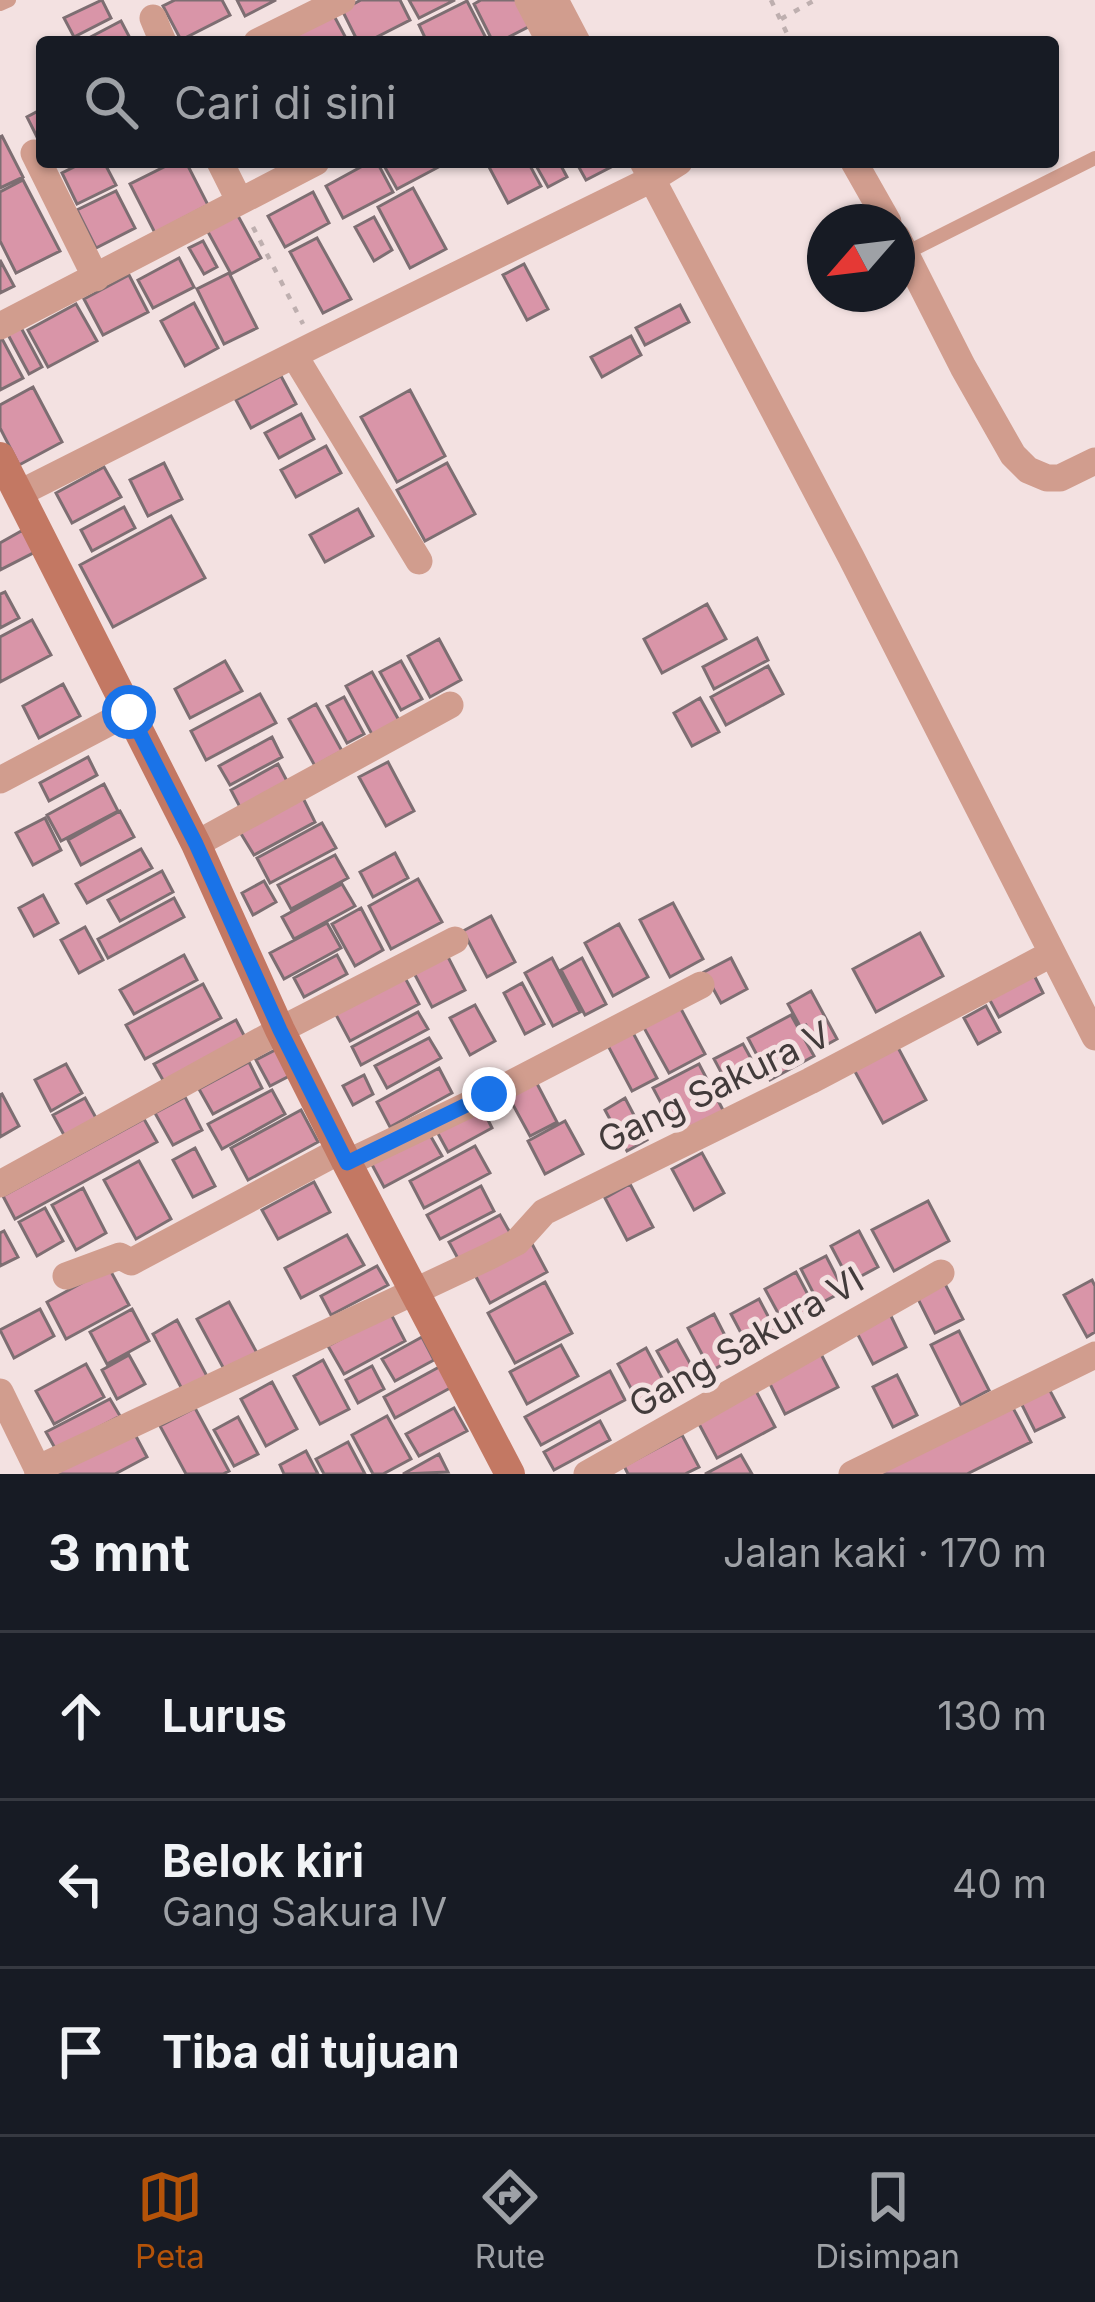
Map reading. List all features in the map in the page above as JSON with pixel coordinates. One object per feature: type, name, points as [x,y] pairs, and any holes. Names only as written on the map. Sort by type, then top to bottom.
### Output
[{"type":"street","points":[[269,36],[342,0]]},
{"type":"street","points":[[528,0],[547,36]]},
{"type":"street","points":[[555,0],[574,36]]},
{"type":"street","points":[[34,153],[36,157]]},
{"type":"street","points":[[41,168],[96,278]]},
{"type":"street","points":[[223,168],[239,200]]},
{"type":"street","points":[[858,168],[878,204]]},
{"type":"street","points":[[0,326],[239,200],[280,170]]},
{"type":"street","points":[[19,494],[648,170],[1095,1037]]},
{"type":"street","points":[[915,271],[1013,455],[1028,470],[1047,478],[1060,478],[1095,460]]},
{"type":"street","points":[[304,350],[419,561]]},
{"type":"street","points":[[0,457],[196,844],[280,1030],[510,1474]]},
{"type":"street","points":[[196,844],[450,706]]},
{"type":"street","points":[[0,780],[129,712]]},
{"type":"street","points":[[0,1184],[454,940]]},
{"type":"street","name":"Gang Sakura V","points":[[39,1471],[517,1242],[544,1212],[810,1082],[1052,954]]},
{"type":"street","points":[[66,1276],[120,1256],[131,1262],[344,1157],[489,1094],[701,985]]},
{"type":"street","name":"Gang Sakura VI","points":[[587,1474],[941,1273]]},
{"type":"street","points":[[852,1474],[1095,1355]]},
{"type":"street","points":[[0,1392],[39,1471]]},
{"type":"lane","points":[[0,4],[9,0]]},
{"type":"lane","points":[[915,239],[1095,158]]},
{"type":"path","points":[[772,0],[788,36]]},
{"type":"path","points":[[781,19],[815,0]]},
{"type":"path","points":[[239,200],[304,350]]},
{"type":"building","points":[[102,0],[111,18],[73,36],[64,18]]},
{"type":"building","points":[[175,0],[222,0],[230,15],[189,36],[179,36],[163,6]]},
{"type":"building","points":[[237,0],[276,0],[245,16]]},
{"type":"building","points":[[361,0],[400,0],[410,20],[379,36],[355,36],[342,10]]},
{"type":"building","points":[[409,0],[455,0],[419,18]]},
{"type":"building","points":[[519,0],[532,25],[511,36],[490,36],[474,4]]},
{"type":"building","points":[[467,1],[485,36],[424,36],[419,25]]},
{"type":"building","points":[[332,12],[345,36],[296,36],[294,31]]},
{"type":"building","points":[[121,21],[129,36],[92,36]]},
{"type":"building","points":[[36,112],[36,135],[27,117]]},
{"type":"building","points":[[0,137],[23,177],[0,188]]},
{"type":"building","points":[[72,168],[107,168],[116,185],[77,204],[62,173]]},
{"type":"building","points":[[162,168],[189,168],[208,205],[155,233],[130,184]]},
{"type":"building","points":[[359,168],[380,168],[393,192],[343,218],[326,186]]},
{"type":"building","points":[[385,168],[437,168],[397,189]]},
{"type":"building","points":[[490,168],[531,168],[541,186],[508,203]]},
{"type":"building","points":[[537,168],[562,168],[567,177],[548,187]]},
{"type":"building","points":[[579,168],[609,168],[586,180]]},
{"type":"building","points":[[23,180],[60,251],[16,273],[0,241],[0,192]]},
{"type":"building","points":[[413,188],[446,249],[410,268],[378,207]]},
{"type":"building","points":[[116,191],[135,228],[96,248],[77,210]]},
{"type":"building","points":[[313,192],[329,223],[285,247],[268,216]]},
{"type":"building","points":[[237,214],[261,258],[231,274],[207,230]]},
{"type":"building","points":[[374,217],[392,250],[374,261],[355,227]]},
{"type":"building","points":[[317,238],[351,299],[323,313],[290,252]]},
{"type":"building","points":[[203,241],[217,267],[204,274],[189,248]]},
{"type":"building","points":[[179,258],[194,287],[153,308],[138,280]]},
{"type":"building","points":[[0,260],[14,286],[0,293]]},
{"type":"building","points":[[524,264],[548,309],[527,320],[503,275]]},
{"type":"building","points":[[229,273],[257,328],[224,344],[197,289]]},
{"type":"building","points":[[129,275],[148,312],[103,335],[84,299]]},
{"type":"building","points":[[194,303],[218,348],[185,366],[161,321]]},
{"type":"building","points":[[76,304],[97,341],[48,367],[28,330]]},
{"type":"building","points":[[680,305],[689,322],[645,345],[636,328]]},
{"type":"building","points":[[18,322],[42,367],[29,374],[5,329]]},
{"type":"building","points":[[0,335],[23,378],[0,390]]},
{"type":"building","points":[[631,336],[641,355],[602,377],[591,357]]},
{"type":"building","points":[[281,376],[296,404],[251,428],[236,400]]},
{"type":"building","points":[[33,387],[62,442],[19,465],[0,428],[0,405]]},
{"type":"building","points":[[410,390],[445,456],[397,482],[361,417]]},
{"type":"building","points":[[301,414],[314,439],[279,458],[265,433]]},
{"type":"building","points":[[326,446],[341,473],[296,497],[281,470]]},
{"type":"building","points":[[164,463],[182,499],[148,516],[130,480]]},
{"type":"building","points":[[447,463],[475,514],[425,541],[397,490]]},
{"type":"building","points":[[104,467],[121,497],[72,523],[56,493]]},
{"type":"building","points":[[124,507],[135,528],[92,551],[81,530]]},
{"type":"building","points":[[358,509],[373,536],[325,562],[310,535]]},
{"type":"building","points":[[171,516],[205,578],[113,627],[80,565]]},
{"type":"building","points":[[23,530],[35,552],[0,570],[0,543]]},
{"type":"building","points":[[5,592],[19,618],[0,628],[0,594]]},
{"type":"building","points":[[707,604],[726,639],[662,673],[644,639]]},
{"type":"building","points":[[32,620],[51,655],[0,682],[0,637]]},
{"type":"building","points":[[757,638],[768,660],[714,689],[703,667]]},
{"type":"building","points":[[439,639],[461,680],[430,697],[408,656]]},
{"type":"building","points":[[225,661],[242,691],[190,718],[175,689]]},
{"type":"building","points":[[401,661],[422,699],[401,710],[380,672]]},
{"type":"building","points":[[768,666],[783,694],[726,725],[711,697]]},
{"type":"building","points":[[372,672],[401,724],[374,738],[346,686]]},
{"type":"building","points":[[63,684],[80,716],[39,738],[23,706]]},
{"type":"building","points":[[260,694],[276,723],[206,760],[191,731]]},
{"type":"building","points":[[344,697],[364,734],[347,743],[327,706]]},
{"type":"building","points":[[700,698],[719,732],[692,746],[674,713]]},
{"type":"building","points":[[316,704],[342,751],[315,766],[289,719]]},
{"type":"building","points":[[272,737],[282,757],[230,785],[219,766]]},
{"type":"building","points":[[88,757],[97,775],[49,801],[40,783]]},
{"type":"building","points":[[388,762],[414,811],[386,826],[359,777]]},
{"type":"building","points":[[278,764],[288,783],[241,809],[231,790]]},
{"type":"building","points":[[104,784],[118,811],[61,841],[47,815]]},
{"type":"building","points":[[303,798],[315,822],[254,855],[240,832]]},
{"type":"building","points":[[120,811],[134,837],[81,865],[68,840]]},
{"type":"building","points":[[45,818],[61,850],[33,865],[16,833]]},
{"type":"building","points":[[322,823],[336,848],[270,883],[257,858]]},
{"type":"building","points":[[141,849],[152,868],[87,903],[76,884]]},
{"type":"building","points":[[395,853],[408,878],[373,897],[360,872]]},
{"type":"building","points":[[335,855],[348,878],[291,909],[278,885]]},
{"type":"building","points":[[162,871],[173,892],[120,921],[108,900]]},
{"type":"building","points":[[418,879],[442,922],[391,949],[369,906]]},
{"type":"building","points":[[264,881],[276,902],[253,915],[242,893]]},
{"type":"building","points":[[342,884],[355,906],[294,939],[282,917]]},
{"type":"building","points":[[43,895],[58,923],[34,936],[19,908]]},
{"type":"building","points":[[174,898],[184,917],[108,958],[98,939]]},
{"type":"building","points":[[673,903],[703,959],[670,977],[640,920]]},
{"type":"building","points":[[361,908],[383,950],[355,966],[332,924]]},
{"type":"building","points":[[491,916],[515,962],[487,977],[463,931]]},
{"type":"building","points":[[327,923],[341,948],[284,979],[270,953]]},
{"type":"building","points":[[619,924],[648,977],[613,996],[585,943]]},
{"type":"building","points":[[85,927],[103,960],[79,973],[61,940]]},
{"type":"building","points":[[920,933],[943,976],[876,1012],[853,969]]},
{"type":"building","points":[[184,955],[197,980],[134,1014],[120,990]]},
{"type":"building","points":[[337,955],[347,974],[304,997],[294,978]]},
{"type":"building","points":[[447,955],[465,990],[432,1007],[414,973]]},
{"type":"building","points":[[552,958],[580,1012],[553,1026],[525,973]]},
{"type":"building","points":[[582,958],[606,1004],[585,1015],[561,970]]},
{"type":"building","points":[[731,958],[747,989],[721,1003],[704,972]]},
{"type":"building","points":[[1031,969],[1043,993],[999,1017],[986,993]]},
{"type":"building","points":[[403,974],[419,1004],[350,1041],[334,1011]]},
{"type":"building","points":[[522,983],[544,1024],[525,1034],[504,993]]},
{"type":"building","points":[[203,984],[221,1018],[145,1059],[126,1025]]},
{"type":"building","points":[[811,991],[837,1039],[819,1049],[788,1004]]},
{"type":"building","points":[[475,1005],[495,1041],[470,1055],[450,1018]]},
{"type":"building","points":[[986,1006],[1000,1032],[978,1044],[964,1018]]},
{"type":"building","points":[[680,1007],[705,1054],[669,1073],[643,1026]]},
{"type":"building","points":[[418,1012],[428,1029],[361,1065],[352,1047]]},
{"type":"building","points":[[791,1015],[814,1056],[770,1080],[748,1038]]},
{"type":"building","points":[[236,1020],[249,1045],[168,1089],[154,1064]]},
{"type":"building","points":[[631,1029],[657,1078],[632,1091],[606,1042]]},
{"type":"building","points":[[429,1038],[441,1058],[387,1088],[375,1066]]},
{"type":"building","points":[[895,1042],[926,1100],[883,1123],[852,1066]]},
{"type":"building","points":[[743,1044],[759,1073],[730,1089],[714,1059]]},
{"type":"building","points":[[279,1048],[293,1074],[270,1086],[256,1060]]},
{"type":"building","points":[[249,1062],[262,1088],[213,1114],[199,1089]]},
{"type":"building","points":[[66,1064],[82,1093],[51,1111],[35,1080]]},
{"type":"building","points":[[699,1064],[724,1112],[679,1137],[653,1088]]},
{"type":"building","points":[[439,1068],[452,1093],[390,1127],[377,1102]]},
{"type":"building","points":[[364,1075],[373,1094],[353,1105],[343,1086]]},
{"type":"building","points":[[533,1076],[557,1122],[530,1136],[505,1090]]},
{"type":"building","points":[[272,1090],[285,1114],[222,1149],[208,1124]]},
{"type":"building","points":[[0,1095],[19,1126],[0,1137]]},
{"type":"building","points":[[185,1097],[202,1130],[173,1145],[155,1113]]},
{"type":"building","points":[[85,1098],[101,1127],[69,1144],[53,1115]]},
{"type":"building","points":[[625,1098],[647,1140],[627,1151],[605,1110]]},
{"type":"building","points":[[480,1104],[492,1128],[448,1152],[435,1128]]},
{"type":"building","points":[[301,1110],[318,1142],[248,1180],[231,1148]]},
{"type":"building","points":[[144,1119],[157,1142],[15,1219],[3,1196]]},
{"type":"building","points":[[565,1121],[583,1154],[545,1174],[528,1141]]},
{"type":"building","points":[[426,1128],[442,1156],[384,1187],[369,1159]]},
{"type":"building","points":[[475,1146],[490,1173],[424,1208],[410,1181]]},
{"type":"building","points":[[195,1148],[215,1186],[193,1197],[173,1160]]},
{"type":"building","points":[[702,1153],[724,1193],[694,1210],[672,1169]]},
{"type":"building","points":[[139,1161],[171,1219],[136,1239],[104,1180]]},
{"type":"building","points":[[314,1182],[330,1212],[278,1239],[262,1210]]},
{"type":"building","points":[[630,1184],[653,1227],[627,1240],[605,1198]]},
{"type":"building","points":[[481,1186],[494,1211],[440,1239],[427,1215]]},
{"type":"building","points":[[83,1188],[106,1233],[76,1250],[52,1205]]},
{"type":"building","points":[[928,1201],[949,1241],[894,1271],[872,1230]]},
{"type":"building","points":[[45,1208],[63,1241],[37,1256],[19,1222]]},
{"type":"building","points":[[500,1215],[513,1238],[462,1266],[449,1242]]},
{"type":"building","points":[[4,1231],[18,1257],[0,1266],[0,1233]]},
{"type":"building","points":[[859,1231],[878,1267],[850,1282],[831,1246]]},
{"type":"building","points":[[347,1235],[364,1265],[301,1298],[285,1268]]},
{"type":"building","points":[[531,1242],[547,1272],[490,1303],[474,1273]]},
{"type":"building","points":[[826,1256],[844,1291],[819,1304],[801,1269]]},
{"type":"building","points":[[377,1266],[388,1285],[331,1315],[321,1296]]},
{"type":"building","points":[[109,1268],[129,1305],[66,1339],[47,1302]]},
{"type":"building","points":[[796,1272],[815,1308],[784,1324],[765,1289]]},
{"type":"building","points":[[1092,1280],[1095,1332],[1087,1337],[1064,1295]]},
{"type":"building","points":[[545,1282],[572,1333],[515,1363],[488,1313]]},
{"type":"building","points":[[944,1282],[963,1319],[935,1333],[916,1295]]},
{"type":"building","points":[[759,1299],[778,1335],[750,1350],[731,1314]]},
{"type":"building","points":[[229,1302],[257,1353],[225,1371],[197,1319]]},
{"type":"building","points":[[40,1309],[54,1336],[14,1358],[0,1330]]},
{"type":"building","points":[[132,1309],[149,1341],[107,1364],[90,1332]]},
{"type":"building","points":[[390,1312],[405,1341],[344,1374],[328,1346]]},
{"type":"building","points":[[889,1312],[906,1347],[873,1364],[855,1329]]},
{"type":"building","points":[[714,1314],[736,1357],[711,1371],[688,1328]]},
{"type":"building","points":[[177,1320],[208,1378],[183,1391],[153,1334]]},
{"type":"building","points":[[959,1331],[989,1390],[961,1405],[931,1345]]},
{"type":"building","points":[[422,1337],[434,1360],[395,1381],[382,1359]]},
{"type":"building","points":[[677,1340],[696,1374],[676,1385],[657,1351]]},
{"type":"building","points":[[561,1345],[578,1376],[527,1404],[510,1372]]},
{"type":"building","points":[[646,1348],[670,1393],[642,1409],[618,1364]]},
{"type":"building","points":[[821,1354],[838,1387],[785,1414],[768,1380]]},
{"type":"building","points":[[129,1355],[145,1384],[117,1399],[102,1370]]},
{"type":"building","points":[[323,1360],[349,1409],[320,1424],[294,1376]]},
{"type":"building","points":[[86,1364],[104,1397],[54,1424],[36,1391]]},
{"type":"building","points":[[372,1366],[384,1389],[358,1403],[346,1380]]},
{"type":"building","points":[[441,1366],[452,1387],[395,1418],[384,1397]]},
{"type":"building","points":[[610,1371],[625,1400],[541,1445],[525,1417]]},
{"type":"building","points":[[897,1375],[917,1415],[893,1427],[873,1387]]},
{"type":"building","points":[[272,1382],[297,1429],[266,1446],[241,1399]]},
{"type":"building","points":[[1048,1387],[1064,1417],[1035,1431],[1020,1401]]},
{"type":"building","points":[[756,1391],[775,1427],[717,1458],[698,1422]]},
{"type":"building","points":[[110,1399],[120,1416],[56,1450],[46,1432]]},
{"type":"building","points":[[1012,1406],[1031,1442],[967,1474],[877,1474]]},
{"type":"building","points":[[195,1408],[229,1471],[223,1474],[186,1474],[160,1426]]},
{"type":"building","points":[[454,1408],[467,1431],[419,1456],[406,1434]]},
{"type":"building","points":[[387,1416],[411,1459],[383,1474],[373,1474],[352,1435]]},
{"type":"building","points":[[238,1417],[258,1454],[234,1466],[214,1430]]},
{"type":"building","points":[[600,1421],[610,1440],[554,1470],[544,1452]]},
{"type":"building","points":[[131,1427],[147,1457],[115,1474],[59,1474],[56,1467]]},
{"type":"building","points":[[682,1435],[699,1467],[685,1474],[628,1474],[624,1466]]},
{"type":"building","points":[[348,1442],[365,1474],[324,1474],[316,1459]]},
{"type":"building","points":[[306,1451],[318,1474],[284,1474],[280,1465]]},
{"type":"building","points":[[439,1454],[448,1472],[403,1474]]},
{"type":"building","points":[[741,1455],[752,1474],[705,1474]]},
{"type":"route","points":[[129,712],[347,1163],[489,1094]]}]
